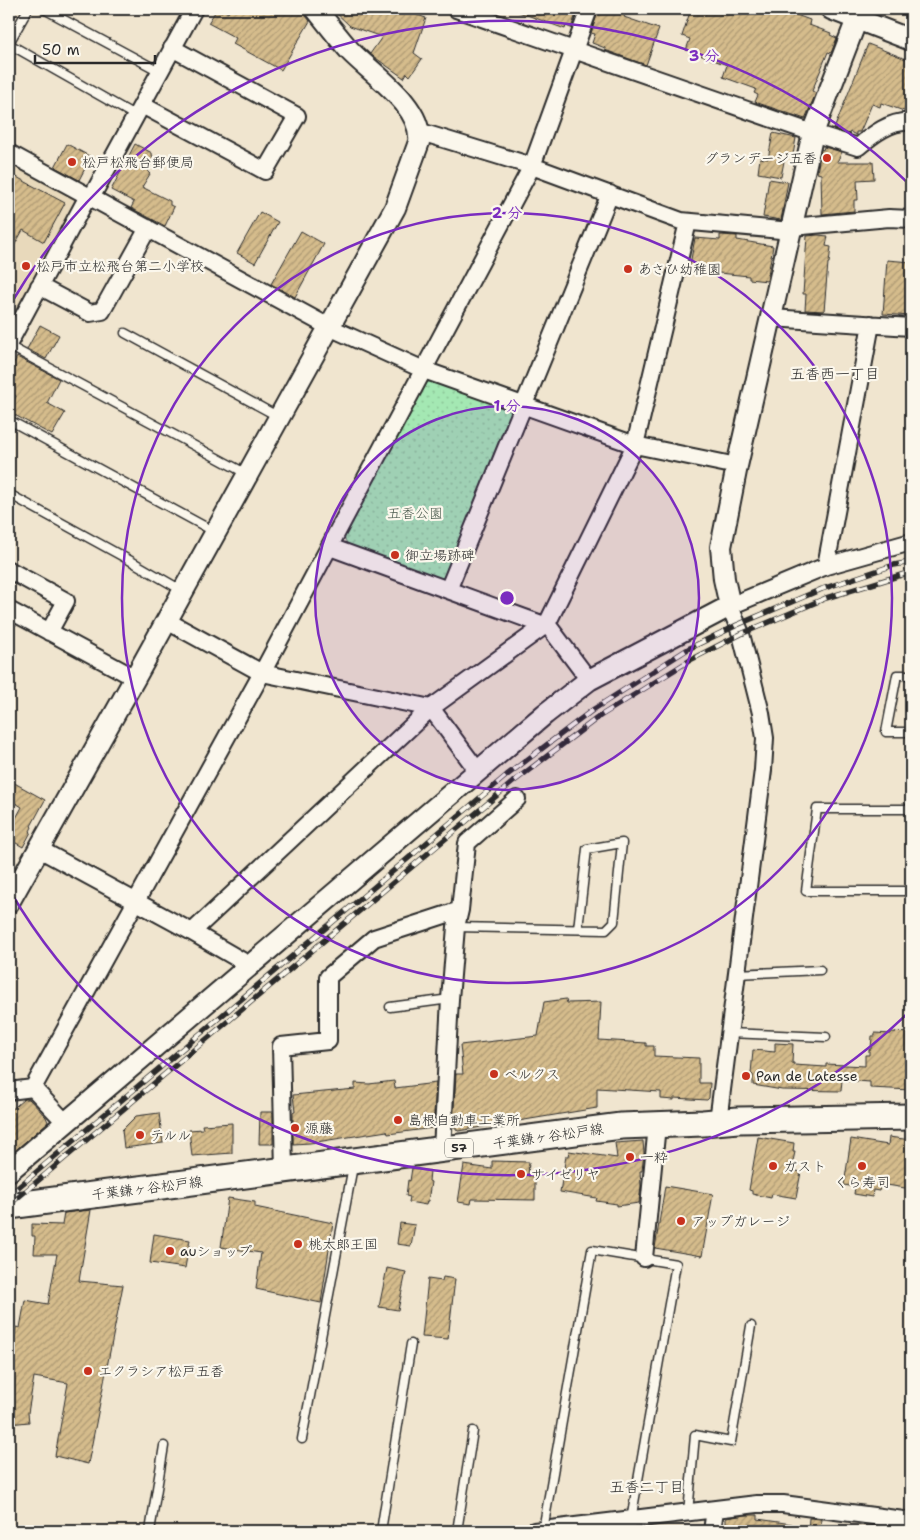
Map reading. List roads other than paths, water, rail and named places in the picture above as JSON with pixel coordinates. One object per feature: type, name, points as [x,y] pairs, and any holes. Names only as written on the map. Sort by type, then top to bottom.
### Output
[{"type":"main road","name":"千葉鎌ヶ谷松戸線","points":[[11,1211],[284,1170],[621,1126],[718,1121],[911,1118]]},
{"type":"street","points":[[9,344],[39,286],[161,72],[194,9]]},
{"type":"street","points":[[9,902],[167,621],[394,208],[419,142],[420,132],[405,103],[350,50],[316,9]]},
{"type":"street","points":[[456,9],[858,147],[881,130],[892,125],[911,122]]},
{"type":"street","points":[[33,1088],[262,673],[532,166],[589,9]]},
{"type":"street","points":[[831,9],[911,40]]},
{"type":"street","points":[[718,1121],[763,770],[765,738],[761,713],[743,644],[730,606],[724,579],[721,547],[737,466],[813,133],[857,19]]},
{"type":"street","points":[[139,110],[265,171],[297,116],[172,48]]},
{"type":"street","points":[[420,132],[532,166],[688,222],[791,229],[889,218],[911,219]]},
{"type":"street","points":[[9,153],[329,327],[424,370],[635,445],[737,466]]},
{"type":"street","points":[[448,590],[610,194]]},
{"type":"street","points":[[192,932],[431,708],[546,624],[635,445],[688,222]]},
{"type":"street","points":[[39,286],[90,313],[102,311],[148,228]]},
{"type":"street","points":[[771,318],[911,326]]},
{"type":"street","points":[[826,566],[872,324]]},
{"type":"street","points":[[9,1171],[477,770],[589,680],[730,606],[826,566],[911,542]]},
{"type":"street","points":[[330,547],[546,624],[589,680]]},
{"type":"street","points":[[9,570],[66,600],[49,632]]},
{"type":"street","points":[[9,610],[135,678]]},
{"type":"street","points":[[167,621],[262,673],[431,708],[477,770]]},
{"type":"street","points":[[442,1150],[450,999],[456,928],[460,910],[467,843],[517,799]]},
{"type":"street","points":[[39,849],[249,965]]},
{"type":"street","points":[[284,1170],[281,1046],[328,1041],[328,977],[374,938],[460,910]]},
{"type":"street","points":[[9,1091],[33,1088]]},
{"type":"street","points":[[33,1088],[64,1122]]},
{"type":"street","points":[[644,1258],[657,1125]]},
{"type":"street","points":[[540,1531],[630,1525],[688,1513],[757,1504],[783,1504],[904,1524]]},
{"type":"street","points":[[712,1531],[716,1510]]},
{"type":"lane","points":[[28,9],[9,44],[139,110]]},
{"type":"lane","points":[[44,9],[161,72]]},
{"type":"lane","points":[[125,333],[279,417]]},
{"type":"lane","points":[[9,344],[247,475]]},
{"type":"lane","points":[[9,420],[215,532]]},
{"type":"lane","points":[[9,494],[183,591]]},
{"type":"lane","points":[[911,675],[897,675],[886,732],[911,732]]},
{"type":"lane","points":[[911,809],[816,809],[806,891],[911,891]]},
{"type":"lane","points":[[456,928],[606,930],[614,922],[622,844],[587,849],[578,929]]},
{"type":"lane","points":[[736,974],[820,970]]},
{"type":"lane","points":[[390,1007],[450,999]]},
{"type":"lane","points":[[728,1033],[826,1037]]},
{"type":"lane","points":[[302,1439],[353,1161]]},
{"type":"lane","points":[[540,1531],[592,1250],[676,1264],[630,1525]]},
{"type":"lane","points":[[688,1513],[695,1435],[731,1442],[751,1326]]},
{"type":"lane","points":[[382,1531],[411,1344]]},
{"type":"lane","points":[[456,1531],[473,1431]]},
{"type":"lane","points":[[150,1531],[164,1446]]},
{"type":"railway","points":[[9,1195],[507,775],[594,709],[688,649],[737,625],[822,589],[894,565],[911,562]]},
{"type":"railway","points":[[9,1205],[513,782],[600,716],[692,659],[741,634],[826,598],[911,572]]},
{"type":"place","name":"グランデージ五香","points":[[827,158]]},
{"type":"place","name":"松戸松飛台郵便局","points":[[72,162]]},
{"type":"place","name":"松戸市立松飛台第二小学校","points":[[26,266]]},
{"type":"place","name":"あさひ幼稚園","points":[[628,269]]},
{"type":"place","name":"御立場跡碑","points":[[395,555]]},
{"type":"place","name":"ベルクス","points":[[494,1074]]},
{"type":"place","name":"Pan de Latesse","points":[[746,1076]]},
{"type":"place","name":"島根自動車工業所","points":[[398,1120]]},
{"type":"place","name":"源藤","points":[[295,1128]]},
{"type":"place","name":"テルル","points":[[140,1135]]},
{"type":"place","name":"一粋","points":[[630,1157]]},
{"type":"place","name":"ガスト","points":[[773,1166]]},
{"type":"place","name":"くら寿司","points":[[862,1166]]},
{"type":"place","name":"サイゼリヤ","points":[[521,1174]]},
{"type":"place","name":"アップガレージ","points":[[681,1221]]},
{"type":"place","name":"桃太郎王国","points":[[298,1244]]},
{"type":"place","name":"auショップ","points":[[170,1251]]},
{"type":"place","name":"エクラシア松戸五香","points":[[88,1371]]},
{"type":"district","name":"五香西一丁目","points":[[835,374]]},
{"type":"district","name":"五香二丁目","points":[[647,1487]]},
{"type":"park label","name":"五香公園","points":[[415,513]]}]
